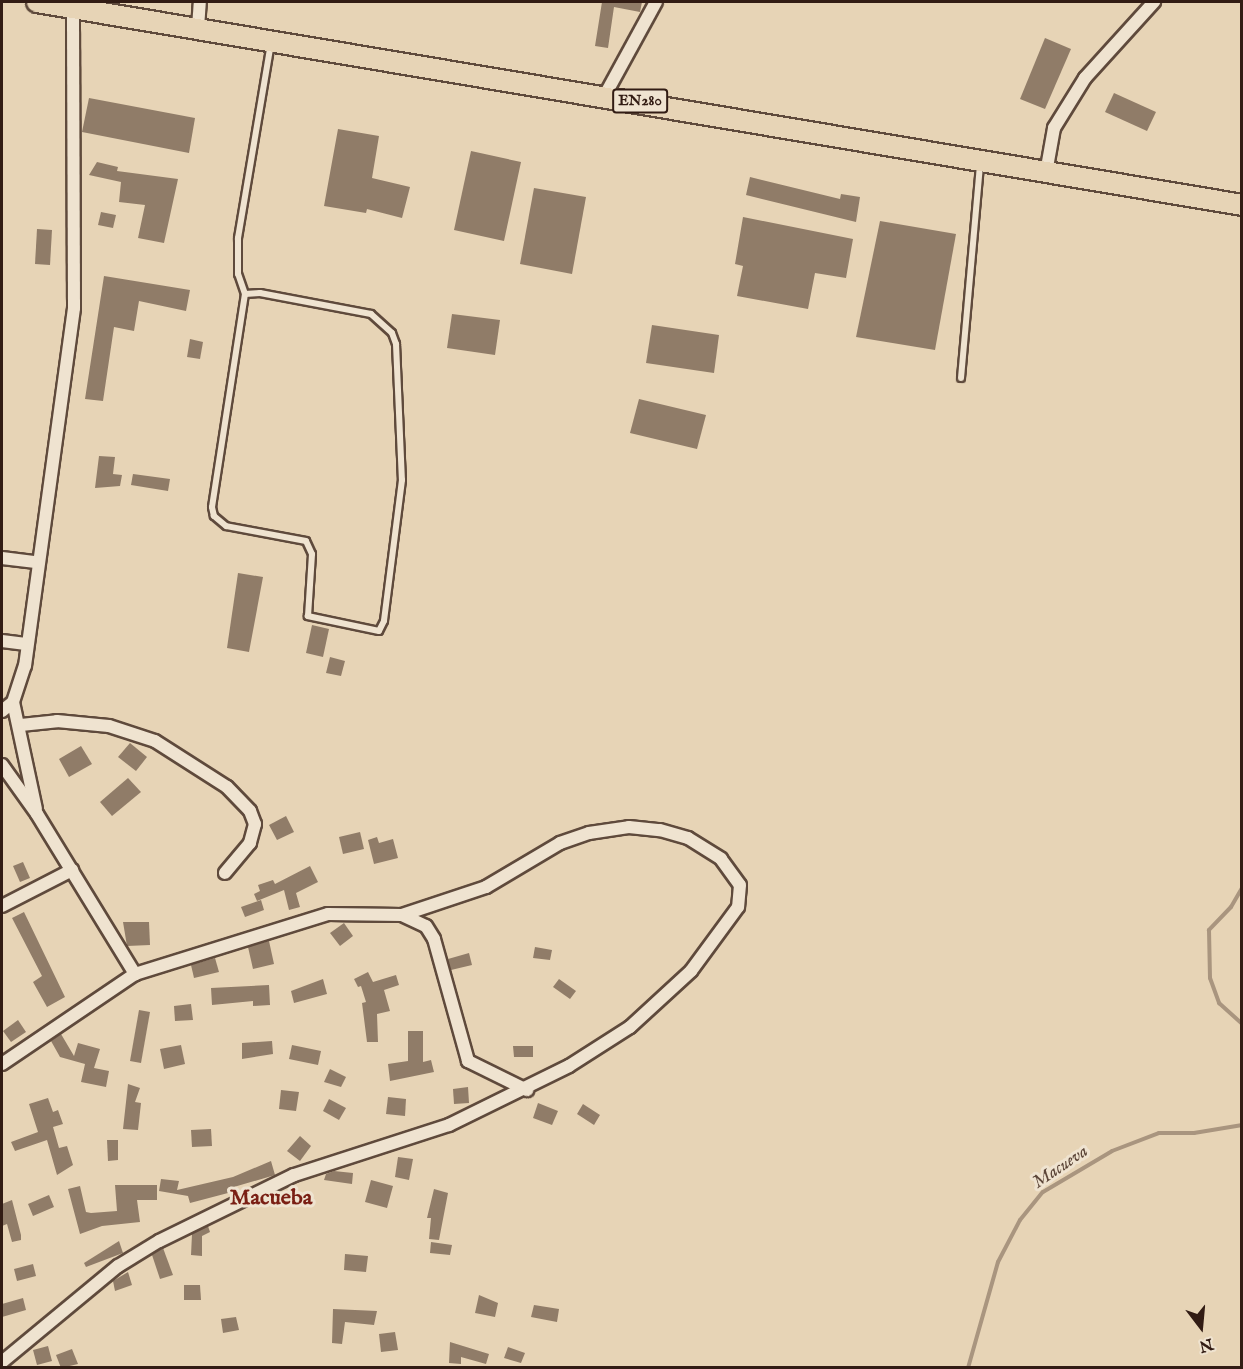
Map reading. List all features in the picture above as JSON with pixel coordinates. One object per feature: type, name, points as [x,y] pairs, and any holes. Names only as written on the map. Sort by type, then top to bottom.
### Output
[{"type":"main road","name":"EN280","points":[[37,2],[198,28],[271,43],[605,95],[1046,173],[1242,205]]},
{"type":"street","points":[[198,28],[200,2]]},
{"type":"street","points":[[605,95],[656,2]]},
{"type":"street","points":[[1046,173],[1054,128],[1085,78],[1154,2]]},
{"type":"street","points":[[2,711],[13,702],[22,684],[36,562],[74,308],[73,7]]},
{"type":"street","points":[[2,558],[36,562]]},
{"type":"street","points":[[2,641],[26,644]]},
{"type":"street","points":[[13,702],[21,724],[37,814]]},
{"type":"street","points":[[21,724],[57,721],[109,726],[155,741],[227,787],[250,811],[255,824],[250,843],[225,873]]},
{"type":"street","points":[[2,765],[37,814],[135,974]]},
{"type":"street","points":[[2,1064],[135,974],[328,914],[402,915],[486,887],[560,843],[629,827],[660,830],[706,846],[737,880],[742,894],[738,907],[691,971],[630,1027],[527,1090],[449,1125],[294,1175],[159,1241],[118,1266],[2,1362]]},
{"type":"street","points":[[2,906],[72,870]]},
{"type":"street","points":[[402,915],[426,926],[434,939],[468,1062],[527,1090]]},
{"type":"lane","points":[[245,294],[260,293],[370,314],[392,333],[396,344],[402,480],[384,621],[379,631],[308,616],[312,554],[306,541],[226,526],[214,516],[212,507],[245,294],[238,274],[238,238],[271,43]]},
{"type":"lane","points":[[961,378],[981,160]]},
{"type":"building","points":[[602,2],[642,2],[640,12],[614,7],[608,48],[595,46]]},
{"type":"building","points":[[1045,38],[1071,49],[1045,109],[1020,99]]},
{"type":"building","points":[[1114,93],[1156,112],[1147,131],[1105,112]]},
{"type":"building","points":[[89,98],[195,118],[189,153],[82,132]]},
{"type":"building","points":[[338,129],[379,136],[372,178],[410,187],[402,218],[367,209],[366,213],[324,206]]},
{"type":"building","points":[[471,151],[521,162],[504,241],[454,230]]},
{"type":"building","points":[[97,162],[118,167],[117,171],[178,179],[164,243],[138,238],[145,205],[119,202],[121,182],[89,175]]},
{"type":"building","points":[[750,177],[840,199],[841,194],[860,197],[856,222],[746,195]]},
{"type":"building","points":[[534,188],[586,197],[572,274],[520,264]]},
{"type":"building","points":[[101,212],[116,215],[113,228],[98,225]]},
{"type":"building","points":[[743,217],[853,239],[846,278],[815,273],[808,309],[737,296],[743,266],[735,264]]},
{"type":"building","points":[[880,221],[956,234],[935,350],[856,337]]},
{"type":"building","points":[[37,229],[52,230],[50,265],[35,264]]},
{"type":"building","points":[[104,276],[190,290],[186,311],[139,301],[134,331],[114,327],[103,401],[85,399]]},
{"type":"building","points":[[452,314],[500,320],[495,355],[447,348]]},
{"type":"building","points":[[652,325],[719,335],[714,373],[646,363]]},
{"type":"building","points":[[190,339],[203,342],[200,359],[187,357]]},
{"type":"building","points":[[639,399],[706,415],[697,449],[630,433]]},
{"type":"building","points":[[99,456],[115,457],[113,474],[122,475],[120,486],[95,488]]},
{"type":"building","points":[[133,474],[170,479],[168,491],[131,485]]},
{"type":"building","points":[[238,573],[263,577],[249,652],[227,648]]},
{"type":"building","points":[[312,625],[329,629],[323,657],[306,653]]},
{"type":"building","points":[[330,657],[345,661],[341,676],[326,673]]},
{"type":"building","points":[[130,743],[147,757],[136,771],[118,757]]},
{"type":"building","points":[[81,746],[92,764],[69,777],[59,759]]},
{"type":"building","points":[[128,778],[141,792],[112,816],[100,802]]},
{"type":"building","points":[[286,816],[294,832],[277,840],[269,825]]},
{"type":"building","points":[[360,832],[364,849],[343,854],[339,837]]},
{"type":"building","points":[[377,837],[379,843],[393,839],[398,858],[374,864],[368,840]]},
{"type":"building","points":[[23,862],[30,878],[20,882],[13,866]]},
{"type":"building","points":[[310,866],[318,882],[296,893],[300,907],[289,910],[284,890],[257,901],[254,894],[260,891],[258,885],[273,880],[275,884]]},
{"type":"building","points":[[261,900],[264,910],[245,917],[241,907]]},
{"type":"building","points":[[24,912],[65,997],[47,1007],[33,982],[42,976],[12,918]]},
{"type":"building","points":[[123,922],[149,922],[150,945],[127,946]]},
{"type":"building","points":[[344,923],[353,936],[340,946],[330,933]]},
{"type":"building","points":[[269,941],[274,964],[253,969],[248,947]]},
{"type":"building","points":[[535,947],[552,950],[550,960],[533,958]]},
{"type":"building","points":[[469,953],[472,965],[451,970],[448,959]]},
{"type":"building","points":[[215,958],[219,972],[194,978],[191,965]]},
{"type":"building","points":[[368,972],[373,982],[396,975],[399,985],[384,990],[390,1011],[377,1014],[378,1042],[367,1042],[362,1003],[366,1002],[361,986],[358,987],[354,979]]},
{"type":"building","points":[[323,979],[327,994],[294,1003],[291,991]]},
{"type":"building","points":[[559,979],[576,991],[570,999],[553,987]]},
{"type":"building","points":[[269,985],[270,1005],[253,1006],[253,1001],[212,1005],[211,988]]},
{"type":"building","points":[[191,1004],[193,1020],[175,1021],[174,1006]]},
{"type":"building","points":[[139,1010],[150,1012],[141,1063],[130,1061]]},
{"type":"building","points":[[18,1020],[26,1032],[11,1042],[3,1031]]},
{"type":"building","points":[[408,1031],[423,1031],[423,1062],[431,1060],[434,1072],[390,1081],[388,1064],[408,1061]]},
{"type":"building","points":[[61,1034],[74,1056],[78,1043],[100,1049],[94,1068],[109,1071],[106,1087],[81,1082],[85,1064],[60,1057],[51,1041]]},
{"type":"building","points":[[272,1041],[273,1054],[242,1059],[242,1043]]},
{"type":"building","points":[[181,1045],[185,1064],[164,1069],[160,1049]]},
{"type":"building","points":[[292,1045],[321,1051],[318,1065],[289,1059]]},
{"type":"building","points":[[513,1046],[533,1046],[533,1057],[514,1057]]},
{"type":"building","points":[[330,1069],[346,1077],[341,1087],[324,1082]]},
{"type":"building","points":[[128,1084],[140,1088],[135,1102],[141,1103],[138,1130],[123,1129]]},
{"type":"building","points":[[468,1087],[469,1103],[454,1104],[453,1089]]},
{"type":"building","points":[[281,1090],[299,1092],[296,1111],[279,1109]]},
{"type":"building","points":[[388,1097],[406,1099],[405,1116],[386,1114]]},
{"type":"building","points":[[48,1098],[53,1112],[58,1110],[63,1124],[53,1127],[59,1148],[67,1146],[73,1165],[57,1175],[47,1140],[15,1151],[11,1142],[38,1132],[29,1104]]},
{"type":"building","points":[[329,1099],[346,1108],[339,1120],[323,1111]]},
{"type":"building","points":[[538,1103],[558,1111],[552,1125],[533,1118]]},
{"type":"building","points":[[583,1104],[600,1115],[594,1125],[577,1114]]},
{"type":"building","points":[[211,1129],[212,1146],[192,1147],[191,1130]]},
{"type":"building","points":[[300,1136],[311,1146],[300,1161],[287,1151]]},
{"type":"building","points":[[107,1140],[118,1140],[118,1160],[108,1161]]},
{"type":"building","points":[[398,1157],[413,1159],[409,1180],[395,1177]]},
{"type":"building","points":[[271,1161],[275,1175],[227,1189],[228,1193],[190,1203],[188,1196],[159,1191],[161,1179],[179,1181],[177,1190],[233,1177]]},
{"type":"building","points":[[334,1171],[353,1173],[352,1184],[324,1180],[326,1174]]},
{"type":"building","points":[[371,1180],[393,1186],[387,1208],[365,1202]]},
{"type":"building","points":[[115,1185],[157,1185],[157,1200],[137,1200],[140,1222],[102,1226],[80,1234],[68,1189],[80,1186],[86,1212],[117,1211]]},
{"type":"building","points":[[434,1189],[448,1193],[439,1240],[429,1239],[431,1218],[427,1218]]},
{"type":"building","points":[[49,1195],[54,1207],[33,1216],[28,1204]]},
{"type":"building","points":[[12,1200],[21,1240],[12,1242],[7,1224],[2,1226],[2,1204]]},
{"type":"building","points":[[208,1226],[210,1232],[202,1236],[202,1256],[191,1255],[192,1234]]},
{"type":"building","points":[[119,1241],[123,1253],[86,1267],[84,1263]]},
{"type":"building","points":[[431,1242],[452,1245],[450,1255],[430,1253]]},
{"type":"building","points":[[163,1248],[173,1275],[160,1279],[152,1255]]},
{"type":"building","points":[[345,1254],[368,1256],[366,1272],[344,1270]]},
{"type":"building","points":[[33,1264],[36,1276],[17,1281],[14,1269]]},
{"type":"building","points":[[128,1272],[132,1285],[115,1291],[113,1281]]},
{"type":"building","points":[[184,1285],[200,1285],[201,1300],[184,1300]]},
{"type":"building","points":[[479,1295],[498,1303],[495,1317],[475,1313]]},
{"type":"building","points":[[23,1298],[26,1310],[2,1317],[2,1304]]},
{"type":"building","points":[[534,1305],[559,1309],[557,1322],[531,1317]]},
{"type":"building","points":[[333,1309],[377,1311],[374,1325],[345,1322],[342,1344],[332,1343]]},
{"type":"building","points":[[236,1317],[239,1330],[223,1333],[221,1319]]},
{"type":"building","points":[[395,1332],[398,1350],[381,1352],[379,1334]]},
{"type":"building","points":[[450,1342],[489,1354],[486,1364],[461,1357],[461,1364],[449,1363]]},
{"type":"building","points":[[48,1346],[52,1361],[37,1365],[33,1350]]},
{"type":"building","points":[[508,1347],[525,1353],[521,1363],[504,1358]]},
{"type":"building","points":[[72,1349],[78,1364],[61,1368],[56,1355]]},
{"type":"waterway","name":"Macueva","points":[[1242,888],[1231,907],[1209,930],[1210,978],[1219,1003],[1242,1024]]},
{"type":"waterway","name":"Macueva","points":[[968,1368],[998,1262],[1020,1220],[1043,1192],[1112,1151],[1159,1133],[1194,1133],[1242,1125]]},
{"type":"district","name":"Macueba","points":[[271,1199]]}]
